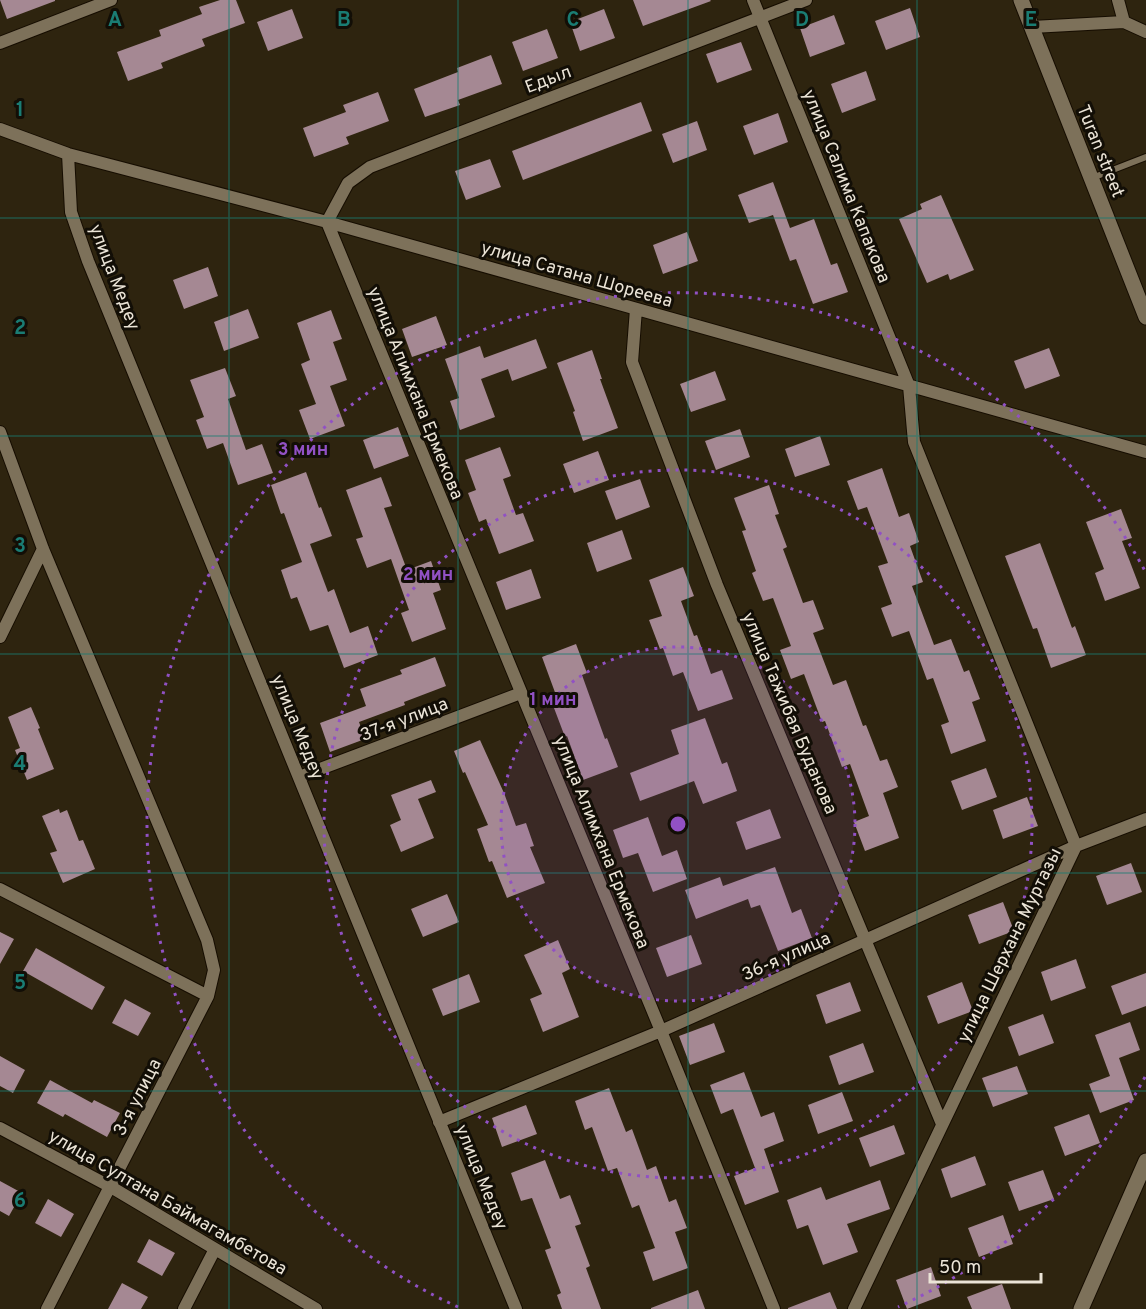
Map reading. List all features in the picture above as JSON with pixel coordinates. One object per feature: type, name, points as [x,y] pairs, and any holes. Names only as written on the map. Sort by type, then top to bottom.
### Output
[{"type":"street","points":[[0,43],[111,0]]},
{"type":"street","name":"улица Салима Капакова","points":[[753,0],[909,386]]},
{"type":"street","name":"Едыл","points":[[327,222],[348,183],[370,167],[806,0]]},
{"type":"street","name":"Turan street","points":[[1021,0],[1146,317]]},
{"type":"street","points":[[1118,0],[1124,22]]},
{"type":"street","points":[[1032,27],[1124,22],[1146,32]]},
{"type":"street","name":"улица Сатана Шореева","points":[[0,129],[68,154],[327,222],[1146,452]]},
{"type":"street","name":"улица Медеу","points":[[68,154],[71,212],[87,261],[516,1309]]},
{"type":"street","name":"улица Алимхана Ермекова","points":[[327,222],[774,1309]]},
{"type":"street","name":"улица Тажибая Буданова","points":[[636,309],[632,362],[717,585],[942,1124]]},
{"type":"street","name":"улица Шерхана Муртазы","points":[[854,1309],[1076,846],[914,442],[909,386]]},
{"type":"street","points":[[0,432],[43,549],[207,940],[214,970],[208,996],[0,889]]},
{"type":"street","points":[[0,638],[43,549]]},
{"type":"street","name":"37-я улица","points":[[299,777],[521,693]]},
{"type":"street","name":"36-я улица","points":[[440,1122],[661,1031],[1076,846],[1146,819]]},
{"type":"street","name":"3-я улица","points":[[47,1309],[208,996]]},
{"type":"street","name":"улица Султана Баймагамбетова","points":[[0,1128],[111,1187],[316,1309]]},
{"type":"street","points":[[1082,1309],[1146,1161]]},
{"type":"street","points":[[184,1309],[215,1249]]},
{"type":"lane","points":[[1091,178],[1146,157]]},
{"type":"building","points":[[0,0],[55,0],[55,1],[7,19]]},
{"type":"building","points":[[220,0],[236,0],[245,23],[202,39],[205,46],[161,63],[163,68],[128,81],[117,52],[161,36],[159,30],[202,14],[199,7]]},
{"type":"building","points":[[633,0],[710,0],[711,1],[643,26]]},
{"type":"building","points":[[910,8],[920,37],[886,50],[875,21]]},
{"type":"building","points":[[292,9],[303,38],[268,51],[257,22]]},
{"type":"building","points":[[604,9],[615,38],[580,51],[570,22]]},
{"type":"building","points":[[834,15],[845,44],[810,57],[800,28]]},
{"type":"building","points":[[547,29],[558,58],[523,71],[512,42]]},
{"type":"building","points":[[741,42],[752,70],[717,83],[706,54]]},
{"type":"building","points":[[491,55],[502,84],[458,100],[460,105],[425,117],[414,89],[458,72],[457,68]]},
{"type":"building","points":[[866,71],[876,100],[842,113],[831,84]]},
{"type":"building","points":[[378,92],[389,121],[346,137],[349,144],[314,157],[303,128],[346,112],[343,105]]},
{"type":"building","points":[[641,102],[652,131],[523,180],[512,151]]},
{"type":"building","points":[[778,113],[788,142],[754,155],[743,126]]},
{"type":"building","points":[[697,121],[707,150],[673,163],[662,134]]},
{"type":"building","points":[[490,159],[501,187],[466,200],[455,171]]},
{"type":"building","points":[[773,182],[790,228],[814,219],[831,265],[837,263],[848,292],[813,304],[796,259],[790,261],[773,215],[749,223],[738,195]]},
{"type":"building","points":[[941,195],[974,270],[950,280],[948,274],[927,283],[899,219],[922,209],[920,204]]},
{"type":"building","points":[[687,232],[698,261],[663,274],[653,245]]},
{"type":"building","points":[[208,267],[218,296],[184,309],[173,280]]},
{"type":"building","points":[[248,309],[259,338],[224,351],[214,322]]},
{"type":"building","points":[[331,310],[342,339],[333,342],[347,380],[330,386],[345,426],[310,439],[299,410],[316,404],[301,364],[310,360],[297,323]]},
{"type":"building","points":[[436,316],[447,345],[412,357],[402,329]]},
{"type":"building","points":[[536,339],[547,368],[512,381],[508,369],[481,379],[495,417],[460,430],[450,401],[459,398],[445,359],[480,346],[484,358]]},
{"type":"building","points":[[1049,348],[1060,376],[1025,389],[1014,361]]},
{"type":"building","points":[[592,350],[618,428],[583,441],[573,412],[575,411],[557,363]]},
{"type":"building","points":[[225,368],[236,396],[228,399],[246,450],[262,444],[273,473],[238,485],[223,443],[207,449],[196,420],[204,417],[190,380]]},
{"type":"building","points":[[715,371],[726,400],[691,412],[680,384]]},
{"type":"building","points":[[398,427],[409,456],[374,469],[363,440]]},
{"type":"building","points":[[740,429],[750,457],[716,470],[705,441]]},
{"type":"building","points":[[820,436],[830,465],[795,477],[785,449]]},
{"type":"building","points":[[500,447],[511,476],[503,479],[516,515],[523,513],[534,541],[499,554],[486,519],[479,522],[468,493],[476,490],[465,460]]},
{"type":"building","points":[[598,451],[609,480],[574,493],[563,464]]},
{"type":"building","points":[[882,468],[899,517],[909,513],[919,542],[910,546],[923,582],[912,586],[934,645],[951,639],[964,672],[969,670],[980,699],[972,702],[986,741],[951,754],[941,725],[949,722],[933,678],[927,680],[909,631],[892,637],[881,608],[892,604],[878,566],[888,563],[867,507],[858,510],[847,481]]},
{"type":"building","points":[[306,472],[332,536],[310,544],[328,592],[334,589],[350,633],[368,626],[378,655],[344,668],[328,625],[310,631],[297,597],[291,599],[281,570],[302,562],[271,485]]},
{"type":"building","points":[[381,477],[392,506],[384,508],[407,570],[431,561],[441,590],[433,593],[446,629],[412,642],[401,613],[409,610],[391,559],[367,568],[356,539],[363,537],[346,490]]},
{"type":"building","points":[[640,479],[650,507],[616,520],[605,491]]},
{"type":"building","points":[[769,485],[779,514],[775,515],[787,547],[783,549],[803,603],[813,600],[824,629],[813,633],[833,685],[846,680],[863,726],[866,725],[880,761],[887,759],[898,787],[883,793],[899,838],[865,851],[854,822],[869,816],[850,764],[842,767],[804,674],[791,679],[780,650],[791,646],[773,598],[763,601],[752,573],[756,571],[742,531],[746,530],[734,498]]},
{"type":"building","points":[[1121,509],[1132,538],[1122,541],[1140,588],[1105,601],[1095,573],[1104,569],[1086,522]]},
{"type":"building","points":[[622,530],[632,559],[597,572],[587,543]]},
{"type":"building","points":[[1040,543],[1072,628],[1075,626],[1086,655],[1051,668],[1037,628],[1033,629],[1005,556]]},
{"type":"building","points":[[683,567],[694,596],[681,601],[694,636],[697,635],[711,674],[722,670],[733,699],[698,711],[683,672],[673,676],[663,648],[660,649],[649,620],[662,616],[649,580]]},
{"type":"building","points":[[531,569],[541,598],[506,610],[496,582]]},
{"type":"building","points":[[576,644],[587,673],[582,675],[605,739],[607,738],[618,767],[583,780],[554,708],[560,706],[542,657]]},
{"type":"building","points":[[435,657],[446,686],[404,702],[405,705],[359,722],[365,739],[330,752],[320,723],[366,706],[360,689],[402,674],[400,670]]},
{"type":"building","points":[[31,707],[54,769],[27,780],[15,750],[20,748],[8,717]]},
{"type":"building","points":[[705,718],[722,764],[727,762],[737,791],[703,804],[694,781],[640,801],[630,773],[679,754],[671,730]]},
{"type":"building","points":[[480,740],[516,826],[526,823],[534,846],[530,847],[545,883],[507,898],[492,861],[489,862],[477,829],[488,825],[454,751]]},
{"type":"building","points":[[986,768],[997,797],[962,810],[951,781]]},
{"type":"building","points":[[431,780],[436,792],[418,799],[434,838],[401,852],[390,825],[401,820],[391,795]]},
{"type":"building","points":[[1027,797],[1038,826],[1003,839],[993,810]]},
{"type":"building","points":[[59,809],[60,813],[67,810],[79,841],[83,840],[95,869],[63,883],[50,853],[57,851],[42,816]]},
{"type":"building","points":[[770,809],[781,838],[746,850],[736,822]]},
{"type":"building","points":[[648,817],[662,856],[677,850],[687,879],[653,892],[638,853],[623,858],[613,830]]},
{"type":"building","points":[[1131,863],[1142,892],[1107,905],[1096,876]]},
{"type":"building","points":[[775,867],[792,913],[801,909],[812,938],[778,951],[760,905],[751,908],[748,899],[696,919],[685,890],[720,877],[723,886]]},
{"type":"building","points":[[447,894],[459,922],[423,937],[411,909]]},
{"type":"building","points":[[1003,902],[1014,931],[979,944],[968,915]]},
{"type":"building","points":[[0,932],[14,939],[0,964]]},
{"type":"building","points":[[691,935],[702,964],[667,977],[656,948]]},
{"type":"building","points":[[558,940],[570,969],[562,973],[579,1017],[543,1032],[530,999],[542,994],[524,955]]},
{"type":"building","points":[[36,948],[105,987],[92,1010],[23,971]]},
{"type":"building","points":[[1076,959],[1086,988],[1051,1001],[1041,972]]},
{"type":"building","points":[[1146,973],[1146,1006],[1122,1015],[1111,986]]},
{"type":"building","points":[[469,974],[480,1002],[443,1016],[432,989]]},
{"type":"building","points":[[850,982],[861,1011],[826,1024],[816,995]]},
{"type":"building","points":[[962,982],[973,1011],[938,1024],[927,996]]},
{"type":"building","points":[[125,999],[151,1013],[138,1036],[112,1023]]},
{"type":"building","points":[[1043,1014],[1054,1043],[1019,1056],[1008,1027]]},
{"type":"building","points":[[1130,1022],[1140,1050],[1119,1058],[1134,1100],[1100,1113],[1089,1084],[1110,1076],[1095,1035]]},
{"type":"building","points":[[714,1023],[725,1052],[690,1065],[679,1036]]},
{"type":"building","points":[[863,1043],[874,1072],[839,1085],[829,1056]]},
{"type":"building","points":[[0,1056],[25,1070],[13,1093],[0,1086]]},
{"type":"building","points":[[1017,1066],[1028,1094],[993,1107],[982,1078]]},
{"type":"building","points":[[744,1072],[761,1117],[774,1112],[784,1141],[764,1149],[779,1192],[745,1205],[734,1176],[755,1168],[733,1109],[721,1114],[710,1085]]},
{"type":"building","points":[[50,1080],[92,1103],[94,1100],[120,1113],[107,1137],[65,1114],[63,1117],[37,1103]]},
{"type":"building","points":[[609,1088],[626,1132],[632,1129],[647,1170],[656,1166],[669,1202],[676,1199],[687,1228],[675,1232],[688,1268],[653,1281],[643,1252],[655,1248],[639,1205],[632,1208],[617,1168],[608,1171],[592,1127],[585,1130],[575,1101]]},
{"type":"building","points":[[842,1092],[853,1121],[818,1134],[808,1105]]},
{"type":"building","points":[[526,1105],[537,1134],[502,1147],[492,1118]]},
{"type":"building","points":[[1089,1114],[1100,1143],[1065,1156],[1054,1127]]},
{"type":"building","points":[[894,1125],[905,1154],[870,1167],[859,1138]]},
{"type":"building","points":[[975,1156],[986,1185],[951,1198],[941,1169]]},
{"type":"building","points":[[545,1160],[560,1199],[570,1195],[581,1224],[575,1226],[590,1266],[586,1268],[601,1309],[562,1309],[557,1295],[561,1293],[545,1250],[551,1248],[532,1198],[521,1201],[511,1173]]},
{"type":"building","points":[[1043,1170],[1054,1199],[1019,1211],[1008,1182]]},
{"type":"building","points":[[880,1180],[890,1209],[847,1224],[858,1252],[823,1265],[808,1225],[797,1229],[787,1200],[821,1187],[826,1200]]},
{"type":"building","points":[[0,1181],[22,1193],[9,1216],[0,1211]]},
{"type":"building","points":[[48,1199],[74,1214],[61,1237],[35,1223]]},
{"type":"building","points":[[1003,1215],[1013,1244],[979,1257],[968,1228]]},
{"type":"building","points":[[149,1239],[175,1253],[162,1276],[137,1262]]},
{"type":"building","points":[[931,1267],[941,1296],[907,1309],[896,1280]]},
{"type":"building","points":[[122,1283],[148,1297],[141,1309],[108,1309]]},
{"type":"building","points":[[1002,1284],[1011,1309],[972,1309],[967,1297]]},
{"type":"building","points":[[698,1290],[705,1309],[651,1309],[651,1308]]},
{"type":"building","points":[[830,1292],[837,1309],[788,1309],[788,1308]]}]
